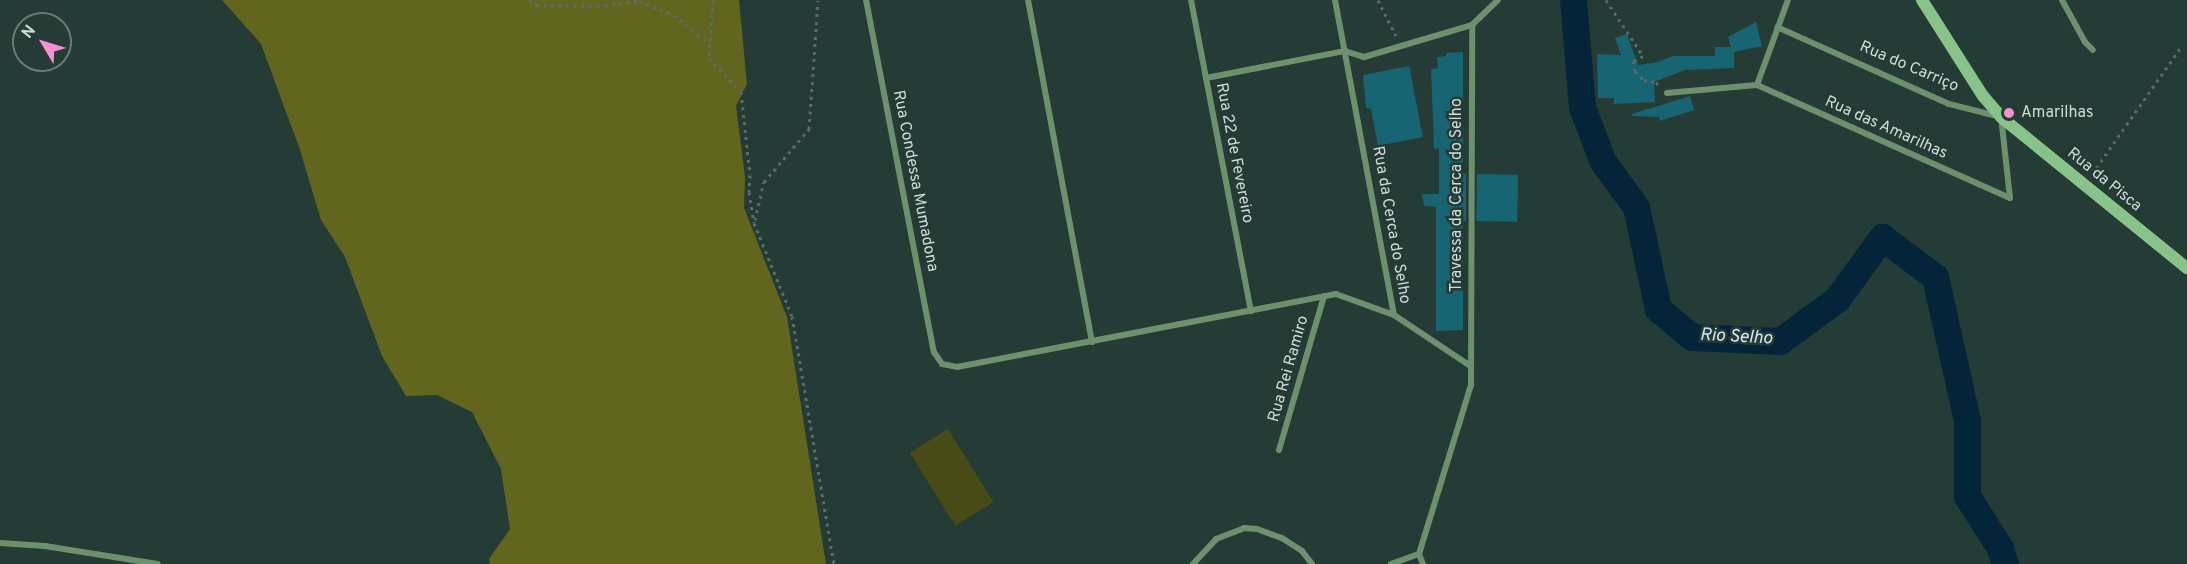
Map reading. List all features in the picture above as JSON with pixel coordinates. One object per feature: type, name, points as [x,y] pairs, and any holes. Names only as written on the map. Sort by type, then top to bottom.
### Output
[{"type":"street","name":"Rua Condessa Mumadona","points":[[866,0],[934,352],[942,364],[957,367],[1092,342]]},
{"type":"street","points":[[1028,0],[1092,342],[1336,294],[1394,315]]},
{"type":"street","name":"Rua 22 de Fevereiro","points":[[1191,0],[1251,311]]},
{"type":"street","name":"Rua da Cerca do Selho","points":[[1335,0],[1394,315],[1469,365]]},
{"type":"street","points":[[1206,78],[1345,51],[1364,57],[1472,25],[1498,0]]},
{"type":"street","points":[[1757,85],[1788,0]]},
{"type":"street","name":"Rua do Carriço","points":[[1922,0],[1983,96],[2001,117]]},
{"type":"street","points":[[2062,0],[2085,42],[2093,50]]},
{"type":"street","name":"Travessa da Cerca do Selho","points":[[1469,365],[1472,25]]},
{"type":"street","name":"Rua do Carriço","points":[[1777,27],[1949,104],[2001,117]]},
{"type":"street","name":"Rua das Amarilhas","points":[[1665,92],[1757,85],[2010,198],[2001,117]]},
{"type":"street","name":"Rua da Pisca","points":[[2001,117],[2187,268]]},
{"type":"street","name":"Rua Rei Ramiro","points":[[1280,450],[1324,296]]},
{"type":"street","points":[[1423,564],[1419,554],[1471,385],[1469,365]]},
{"type":"street","points":[[1193,564],[1216,539],[1244,528],[1257,529],[1282,537],[1302,551],[1312,564]]},
{"type":"street","points":[[0,543],[45,546],[158,564]]},
{"type":"street","points":[[1391,564],[1419,554]]},
{"type":"path","points":[[528,0],[536,5],[597,6],[639,1],[674,15],[710,45]]},
{"type":"path","points":[[713,0],[709,58],[741,92],[750,175],[749,192],[754,223],[792,316],[834,564]]},
{"type":"path","points":[[754,223],[764,182],[809,129],[818,0]]},
{"type":"path","points":[[1378,0],[1400,46]]},
{"type":"path","points":[[1606,0],[1643,56],[1633,62],[1635,71],[1644,80],[1656,82],[1665,92]]},
{"type":"path","points":[[2085,185],[2181,47]]},
{"type":"shaded area","points":[[222,0],[739,0],[747,84],[736,106],[745,177],[744,208],[787,317],[826,564],[490,564],[489,559],[510,529],[501,469],[472,412],[437,395],[406,396],[382,356],[345,257],[321,220],[300,150],[261,44]]},
{"type":"shaded area","points":[[948,429],[994,502],[955,526],[910,453]]},
{"type":"building","points":[[1756,22],[1762,46],[1734,52],[1734,68],[1685,70],[1654,82],[1655,102],[1614,104],[1614,98],[1598,98],[1597,54],[1621,55],[1615,38],[1627,34],[1638,65],[1658,62],[1673,56],[1715,56],[1715,47],[1731,47],[1728,37]]},
{"type":"building","points":[[1463,52],[1463,174],[1466,174],[1466,221],[1463,221],[1463,330],[1436,331],[1436,207],[1424,206],[1422,194],[1439,194],[1439,148],[1434,149],[1431,69],[1438,68],[1437,57],[1446,56],[1446,53]]},
{"type":"building","points":[[1409,66],[1423,137],[1378,146],[1371,109],[1366,108],[1363,75]]},
{"type":"building","points":[[1690,96],[1694,110],[1660,121],[1659,117],[1632,116],[1632,114]]},
{"type":"building","points":[[1477,174],[1518,175],[1517,222],[1476,221]]},
{"type":"waterway","name":"Rio Selho","points":[[1573,0],[1582,107],[1603,162],[1636,207],[1658,309],[1692,337],[1780,341],[1837,299],[1882,237],[1935,277],[1967,420],[1967,496],[2000,548],[2005,564]]},
{"type":"place","name":"Amarilhas","points":[[2009,113]]}]
